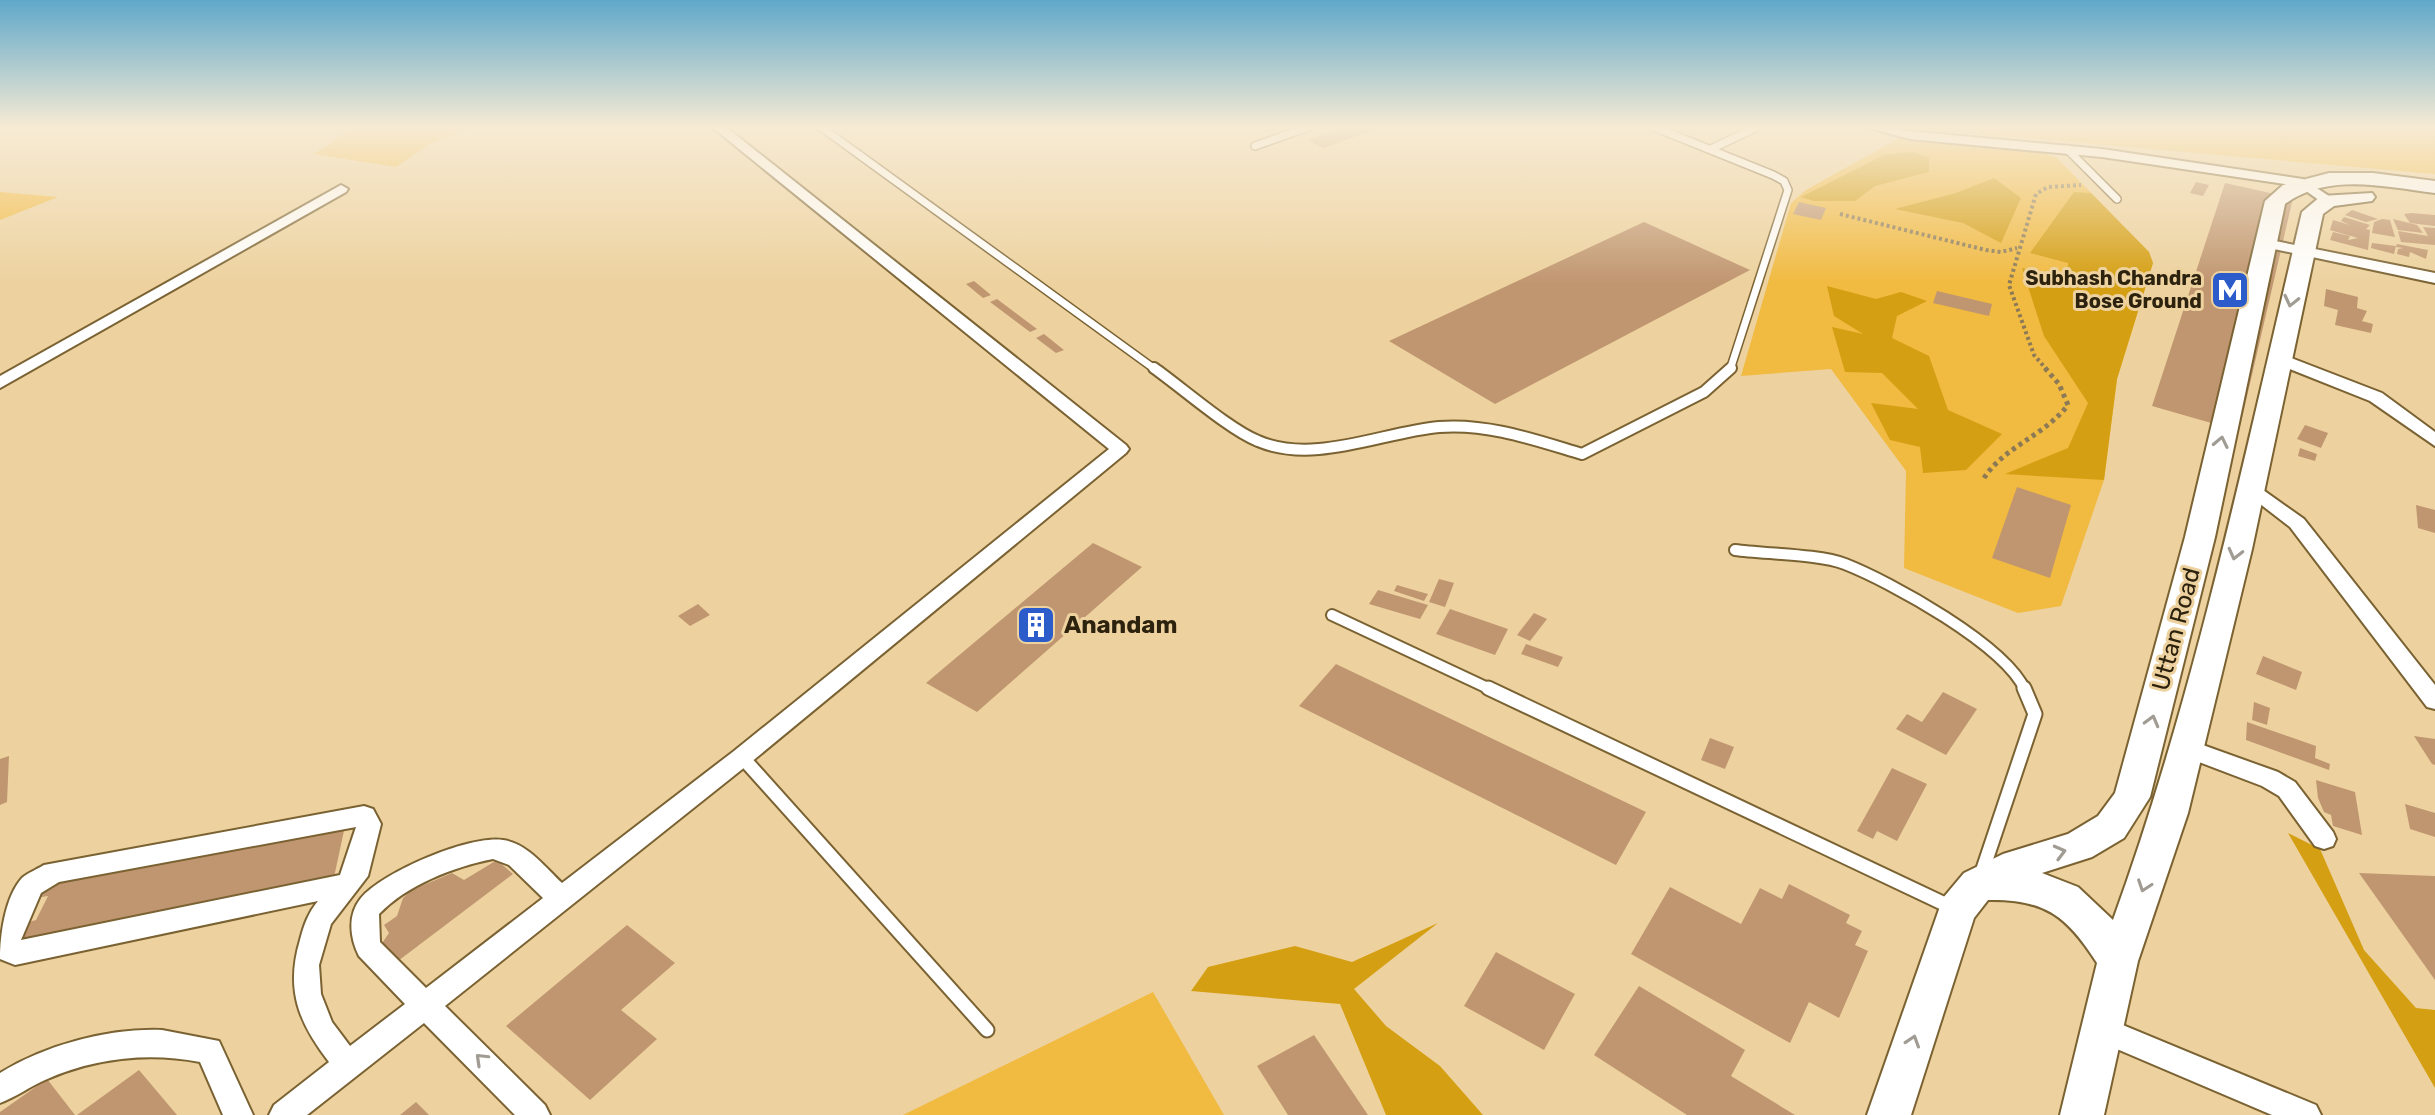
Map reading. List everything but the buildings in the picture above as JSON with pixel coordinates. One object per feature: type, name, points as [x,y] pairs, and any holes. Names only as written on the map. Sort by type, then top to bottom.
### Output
[{"type":"main road","points":[[2303,183],[2335,179]]},
{"type":"main road","points":[[2335,179],[2435,187]]},
{"type":"main road","name":"Uttan Road","points":[[1968,897],[2016,865],[2090,840],[2111,827],[2132,797],[2200,537],[2275,201],[2303,183]]},
{"type":"main road","points":[[2328,200],[2358,197],[2435,203]]},
{"type":"main road","name":"Uttan Road","points":[[2082,1115],[2118,961],[2170,813],[2237,549],[2313,212],[2328,200]]},
{"type":"main road","points":[[1889,1115],[1968,897],[2040,886],[2069,899],[2094,923],[2118,961]]},
{"type":"street","points":[[284,1115],[742,757],[1120,449],[783,179]]},
{"type":"street","points":[[2275,179],[2303,183],[2328,200]]},
{"type":"street","points":[[0,383],[341,189]]},
{"type":"street","points":[[2265,243],[2435,278]]},
{"type":"street","points":[[2278,358],[2376,397],[2435,441]]},
{"type":"street","points":[[2249,486],[2297,523],[2435,701]]},
{"type":"street","points":[[2186,748],[2270,779],[2287,789],[2324,839]]},
{"type":"street","points":[[348,1065],[321,1030],[307,994],[306,965],[319,919],[349,884],[355,876],[369,824],[364,816],[53,872],[31,886],[4,948],[15,953],[349,884]]},
{"type":"street","points":[[535,1115],[368,948],[363,924],[370,906],[394,886],[456,859],[494,848],[508,850],[561,899]]},
{"type":"street","points":[[2101,1029],[2306,1115]]},
{"type":"street","points":[[0,1089],[21,1075],[84,1053],[150,1042],[209,1050],[238,1115]]},
{"type":"lane","points":[[891,179],[1257,441],[1273,448],[1330,445],[1461,426],[1497,431],[1582,454],[1720,383],[1729,373],[1788,190],[1780,179]]},
{"type":"lane","points":[[2097,179],[2117,199]]},
{"type":"lane","points":[[1332,615],[1968,897],[2035,714],[2022,684],[1995,655],[1942,614],[1843,563],[1735,550]]},
{"type":"lane","points":[[742,757],[987,1030]]},
{"type":"path","points":[[1984,478],[1991,464],[2056,424],[2068,405],[2059,384],[2034,355],[2009,285],[2017,247],[2036,194],[2048,187],[2102,184]]},
{"type":"path","points":[[1840,214],[1986,250],[2001,252],[2017,247]]},
{"type":"shaded area","points":[[1826,179],[2078,179],[2149,252],[2153,263],[2117,379],[2104,480],[2061,606],[2018,613],[1904,568],[1906,471],[1831,369],[1741,376],[1791,203]]},
{"type":"shaded area","points":[[1837,179],[1902,179],[1875,186],[1855,201],[1814,201],[1801,197]]},
{"type":"shaded area","points":[[1995,179],[2021,198],[2001,243],[1963,223],[1895,209]]},
{"type":"shaded area","points":[[0,192],[58,197],[0,220]]},
{"type":"shaded area","points":[[2074,192],[2091,193],[2149,252],[2153,263],[2117,379],[2104,480],[2005,474],[2068,448],[2088,403],[2044,336],[2022,268],[2067,278],[2068,263],[2030,253]]},
{"type":"shaded area","points":[[1827,286],[1876,299],[1901,292],[1927,301],[1897,316],[1892,338],[1929,356],[1948,410],[2002,434],[1966,470],[1923,473],[1920,447],[1890,440],[1871,403],[1918,409],[1882,373],[1845,372],[1832,327],[1863,334],[1834,316]]},
{"type":"shaded area","points":[[2288,833],[2320,849],[2364,950],[2416,1008],[2435,1010],[2435,1088]]},
{"type":"shaded area","points":[[1438,923],[1354,989],[1386,1026],[1440,1066],[1483,1115],[1386,1115],[1340,1004],[1191,991],[1208,967],[1295,946],[1352,962]]},
{"type":"shaded area","points":[[1153,992],[1224,1115],[903,1115]]},
{"type":"place","name":"Subhash Chandra Bose Ground","points":[[2230,290]]},
{"type":"place","name":"Anandam","points":[[1036,625]]}]
